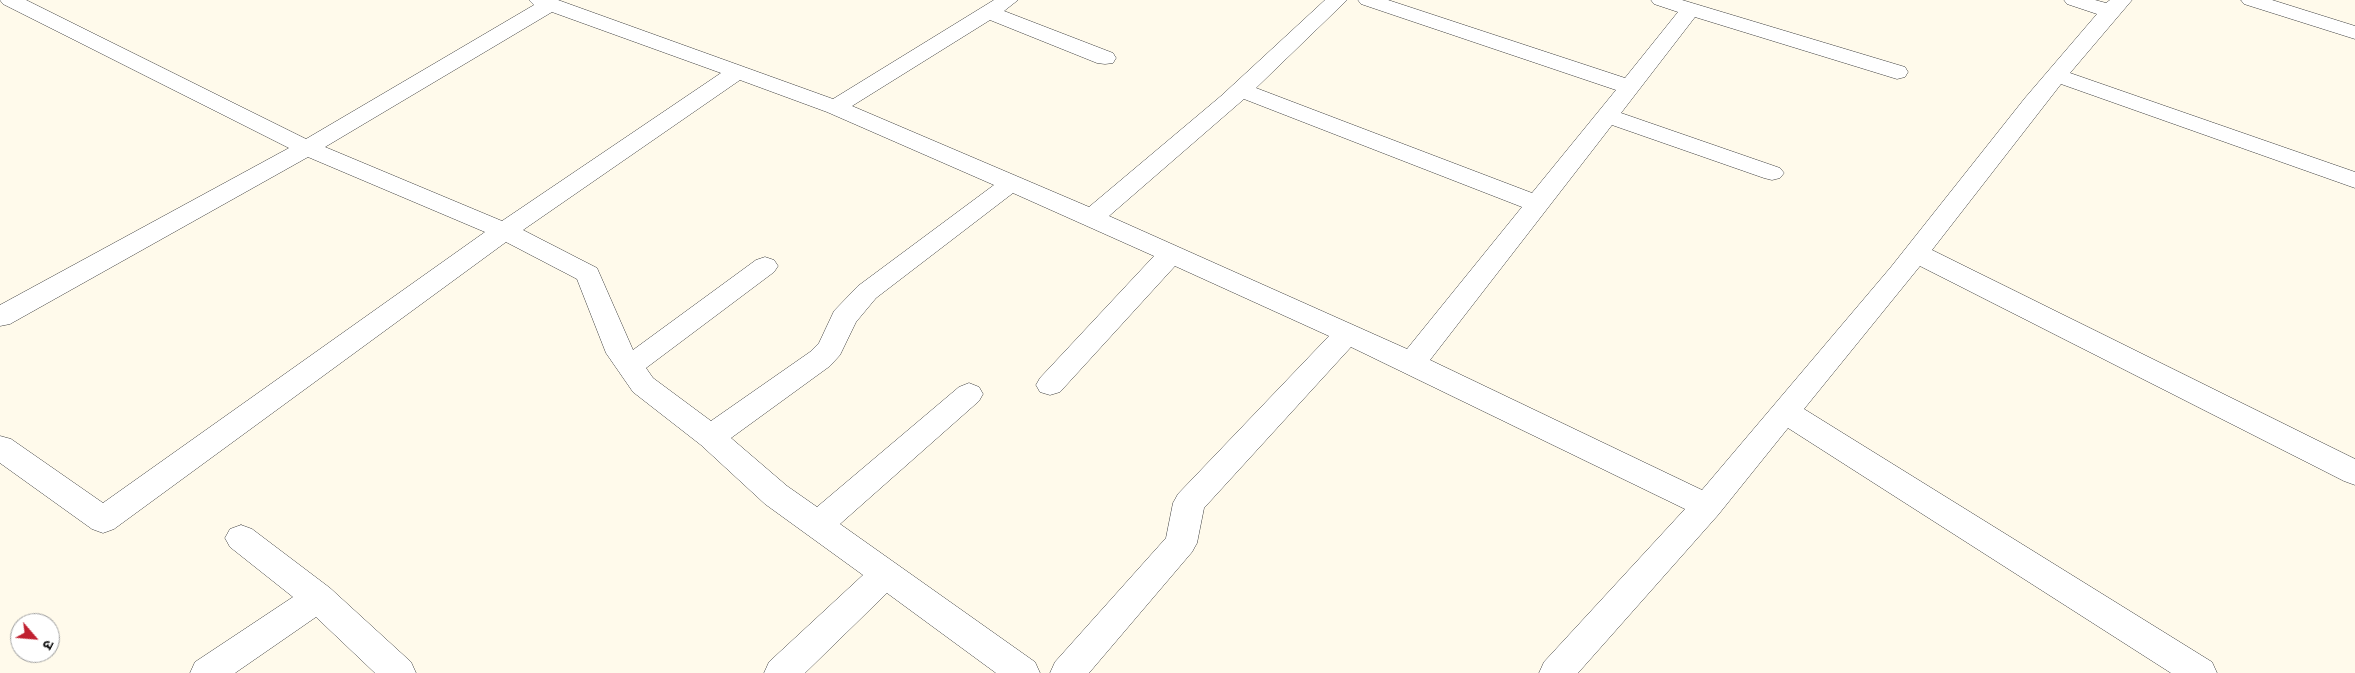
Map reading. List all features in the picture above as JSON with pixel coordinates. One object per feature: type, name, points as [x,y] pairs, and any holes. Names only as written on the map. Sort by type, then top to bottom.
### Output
[{"type":"street","points":[[10,0],[307,148],[504,231],[588,274],[620,353],[643,386],[711,437],[776,495],[1023,673]]},
{"type":"street","points":[[835,107],[1008,0]]},
{"type":"street","points":[[1092,218],[1241,90],[1337,0]]},
{"type":"street","points":[[1368,0],[1630,87]]},
{"type":"street","points":[[1661,0],[1897,72]]},
{"type":"street","points":[[2074,0],[2116,5]]},
{"type":"street","points":[[2252,0],[2355,33]]},
{"type":"street","points":[[0,318],[307,148],[545,2],[835,107],[1092,218],[1412,363],[1707,506]]},
{"type":"street","points":[[1567,670],[1785,412],[1916,253],[2056,75],[2116,5]]},
{"type":"street","points":[[1412,363],[1691,9]]},
{"type":"street","points":[[988,12],[1105,58]]},
{"type":"street","points":[[0,447],[103,520],[504,231],[737,72]]},
{"type":"street","points":[[2056,75],[2355,180]]},
{"type":"street","points":[[1241,90],[1537,204]]},
{"type":"street","points":[[1606,116],[1772,173]]},
{"type":"street","points":[[711,437],[820,359],[830,348],[844,318],[867,292],[1010,184]]},
{"type":"street","points":[[1916,253],[2355,473]]},
{"type":"street","points":[[1050,385],[1170,254]]},
{"type":"street","points":[[630,366],[765,266]]},
{"type":"street","points":[[1067,673],[1181,543],[1189,503],[1347,334]]},
{"type":"street","points":[[818,525],[970,394]]},
{"type":"street","points":[[1785,412],[2200,673]]},
{"type":"street","points":[[241,538],[318,598],[399,673]]},
{"type":"street","points":[[782,673],[886,574]]},
{"type":"street","points":[[207,673],[318,598]]}]
